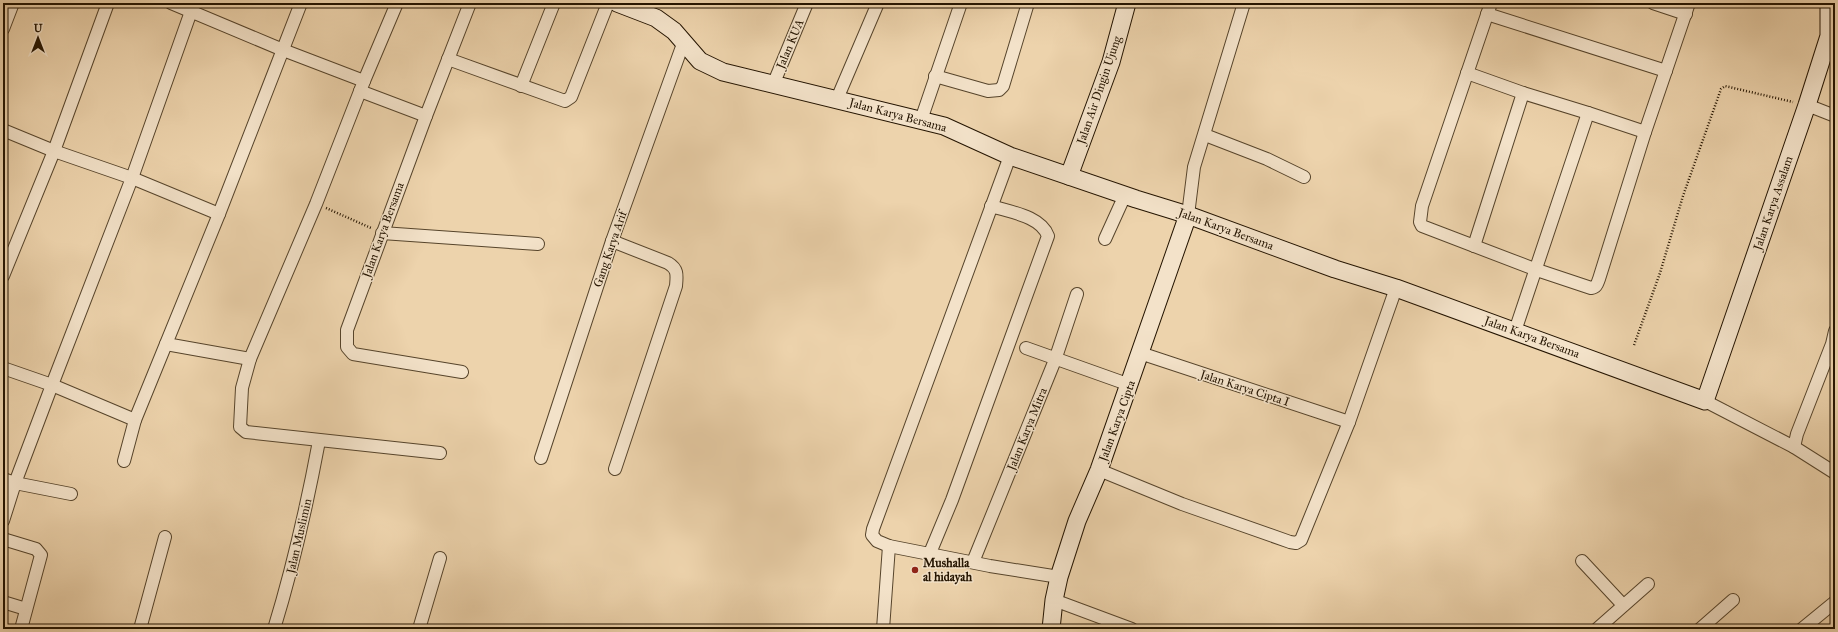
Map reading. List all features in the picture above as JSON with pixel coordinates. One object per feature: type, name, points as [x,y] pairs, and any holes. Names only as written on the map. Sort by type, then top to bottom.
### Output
[{"type":"street","points":[[3,29],[13,3]]},
{"type":"street","points":[[3,276],[54,151],[108,3]]},
{"type":"street","points":[[171,3],[192,7],[426,116]]},
{"type":"street","points":[[124,461],[135,420],[219,214],[301,3]]},
{"type":"street","points":[[397,3],[362,86],[316,204],[250,359],[242,388],[240,427],[246,432],[440,453]]},
{"type":"street","name":"Jalan Karya Bersama","points":[[462,372],[353,354],[347,347],[347,330],[426,116],[470,3]]},
{"type":"street","points":[[521,86],[554,3]]},
{"type":"street","points":[[448,59],[562,101],[571,97],[608,3]]},
{"type":"street","name":"Jalan Karya Bersama","points":[[618,3],[656,18],[674,31],[700,61],[723,72],[944,126],[1010,156],[1188,215],[1335,269],[1396,288],[1705,401],[1794,447],[1835,473]]},
{"type":"street","name":"Jalan KUA","points":[[773,85],[807,3]]},
{"type":"street","points":[[838,99],[878,3]]},
{"type":"street","points":[[921,120],[961,3]]},
{"type":"street","points":[[935,76],[988,91],[999,90],[1003,86],[1028,3]]},
{"type":"street","name":"Jalan Air Dingin Ujung","points":[[1069,176],[1111,62],[1127,3]]},
{"type":"street","points":[[1188,215],[1194,167],[1244,3]]},
{"type":"street","points":[[1653,3],[1688,8],[1645,132],[1597,286],[1591,288],[1536,270],[1422,226],[1420,222],[1422,206],[1489,9],[1666,71]]},
{"type":"street","name":"Jalan Karya Assalam","points":[[1705,401],[1807,105],[1829,36],[1829,3]]},
{"type":"street","points":[[3,521],[15,483],[132,178],[192,7]]},
{"type":"street","name":"Gang Karya Arif","points":[[541,458],[612,241],[684,41]]},
{"type":"street","points":[[1467,73],[1523,93],[1645,132]]},
{"type":"street","points":[[1474,246],[1523,93]]},
{"type":"street","points":[[1807,105],[1835,116]]},
{"type":"street","points":[[1515,331],[1588,113]]},
{"type":"street","points":[[3,130],[54,151],[132,178],[219,214]]},
{"type":"street","points":[[1205,135],[1267,159],[1304,177]]},
{"type":"street","points":[[1010,156],[872,535],[877,541],[889,546],[990,566],[1059,577]]},
{"type":"street","points":[[1105,239],[1125,195]]},
{"type":"street","points":[[930,553],[952,500],[1048,236],[1045,228],[1033,220],[991,206]]},
{"type":"street","name":"Jalan Karya Cipta","points":[[1051,629],[1054,600],[1059,577],[1077,521],[1099,470],[1130,385],[1188,215]]},
{"type":"street","points":[[382,233],[538,244]]},
{"type":"street","points":[[612,241],[668,263],[677,271],[676,286],[615,469]]},
{"type":"street","points":[[1099,470],[1182,504],[1290,542],[1296,543],[1301,540],[1350,422],[1396,288]]},
{"type":"street","name":"Jalan Karya Mitra","points":[[973,562],[1055,360],[1077,294]]},
{"type":"street","points":[[1794,447],[1797,434],[1832,344],[1835,331]]},
{"type":"street","points":[[166,344],[250,359]]},
{"type":"street","points":[[1026,348],[1055,360],[1130,385]]},
{"type":"street","name":"Jalan Karya Cipta I","points":[[1140,353],[1350,422]]},
{"type":"street","points":[[3,368],[52,385],[135,420]]},
{"type":"street","name":"Jalan Muslimin","points":[[274,629],[287,588],[306,512],[319,441]]},
{"type":"street","points":[[3,479],[15,483],[71,494]]},
{"type":"street","points":[[140,629],[165,537]]},
{"type":"street","points":[[3,539],[36,549],[41,555],[21,629]]},
{"type":"street","points":[[883,629],[889,546]]},
{"type":"street","points":[[419,629],[440,558]]},
{"type":"street","points":[[1582,561],[1623,605]]},
{"type":"street","points":[[1597,629],[1648,584]]},
{"type":"street","points":[[1054,600],[1132,629]]},
{"type":"street","points":[[1700,629],[1733,600]]},
{"type":"street","points":[[3,602],[26,609]]},
{"type":"street","points":[[1802,629],[1835,602]]},
{"type":"path","points":[[1634,345],[1660,274],[1683,196],[1721,89],[1725,86],[1807,105]]},
{"type":"path","points":[[316,204],[338,212],[382,233]]},
{"type":"place","name":"Mushalla al hidayah","points":[[915,570]]}]
